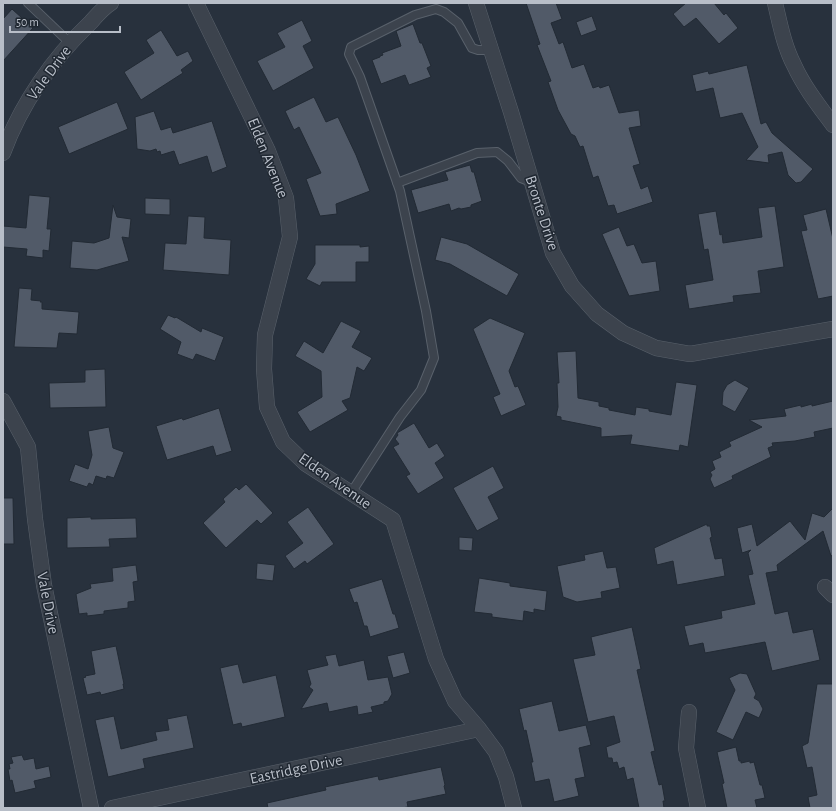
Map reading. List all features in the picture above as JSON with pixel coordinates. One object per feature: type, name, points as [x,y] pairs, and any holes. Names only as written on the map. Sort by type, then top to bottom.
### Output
[{"type":"street","name":"Vale Drive","points":[[3,153],[6,134],[51,67],[70,43],[111,3]]},
{"type":"street","name":"Elden Avenue","points":[[196,3],[268,151],[286,198],[290,237],[265,335],[264,369],[268,407],[283,442],[306,464],[393,520],[436,659],[455,701],[496,752],[506,777],[514,808]]},
{"type":"street","name":"Bronte Drive","points":[[476,3],[553,253],[572,286],[597,314],[623,333],[656,348],[690,354],[833,329]]},
{"type":"street","points":[[775,3],[781,32],[793,64],[811,95],[833,125]]},
{"type":"street","name":"Vale Drive","points":[[3,401],[28,447],[35,519],[44,585],[91,808]]},
{"type":"street","points":[[689,712],[686,748],[698,808]]},
{"type":"street","name":"Eastridge Drive","points":[[112,808],[479,730]]},
{"type":"lane","points":[[28,3],[70,43]]},
{"type":"lane","points":[[351,493],[400,417],[421,390],[434,358],[426,312],[400,191],[360,77],[350,54],[351,47],[415,15],[436,9],[444,12],[458,23],[472,48],[478,50],[491,50]]},
{"type":"lane","points":[[397,183],[477,153],[497,152],[508,161],[521,178],[526,180],[530,178]]},
{"type":"building","points":[[526,3],[556,3],[562,19],[551,23],[559,44],[563,42],[572,68],[584,64],[593,88],[599,86],[600,88],[609,85],[619,113],[639,110],[641,126],[629,128],[640,164],[633,166],[641,189],[648,186],[653,202],[617,214],[614,205],[608,206],[598,176],[593,178],[583,146],[580,147],[575,136],[571,134],[558,110],[548,82],[551,81],[537,45],[540,44]]},
{"type":"building","points":[[686,3],[714,3],[724,15],[726,13],[738,28],[719,44],[696,18],[684,27],[673,14]]},
{"type":"building","points":[[12,9],[33,28],[3,61],[3,19]]},
{"type":"building","points":[[592,16],[597,30],[581,36],[576,22]]},
{"type":"building","points":[[302,20],[312,41],[303,46],[314,68],[273,91],[257,61],[285,47],[277,33]]},
{"type":"building","points":[[413,24],[431,66],[427,68],[431,77],[409,85],[405,75],[381,84],[372,60],[383,55],[382,53],[401,46],[396,31]]},
{"type":"building","points":[[161,30],[177,56],[188,51],[193,61],[181,70],[183,73],[141,100],[124,72],[154,53],[146,40]]},
{"type":"building","points":[[747,65],[761,124],[766,122],[772,133],[813,169],[801,182],[796,183],[788,175],[782,152],[768,155],[769,163],[746,160],[758,147],[742,113],[720,118],[713,88],[696,92],[692,75],[708,71],[709,74]]},
{"type":"building","points":[[314,97],[326,122],[338,117],[356,155],[370,191],[336,204],[337,214],[320,216],[306,179],[321,173],[299,127],[294,130],[285,111]]},
{"type":"building","points":[[117,102],[128,129],[69,154],[58,127]]},
{"type":"building","points":[[154,111],[161,130],[171,127],[173,133],[212,121],[227,167],[212,173],[207,156],[179,165],[174,151],[161,155],[160,151],[157,152],[156,149],[150,151],[137,149],[135,117]]},
{"type":"building","points":[[470,165],[472,172],[474,172],[482,201],[471,205],[471,207],[459,208],[451,211],[449,204],[418,213],[411,190],[448,180],[445,172]]},
{"type":"building","points":[[29,195],[50,197],[47,229],[51,229],[49,251],[43,250],[43,258],[26,256],[27,249],[3,247],[3,226],[26,228]]},
{"type":"building","points":[[145,198],[170,199],[170,215],[145,214]]},
{"type":"building","points":[[113,205],[117,217],[131,219],[129,238],[122,237],[129,261],[97,270],[70,268],[72,241],[94,243],[109,238]]},
{"type":"building","points":[[775,206],[784,267],[758,271],[761,293],[733,296],[734,302],[689,309],[685,285],[713,280],[708,249],[704,250],[698,214],[716,211],[720,235],[722,234],[723,243],[762,237],[758,208]]},
{"type":"building","points":[[826,209],[833,239],[833,296],[818,299],[801,231],[807,230],[803,215]]},
{"type":"building","points":[[188,216],[205,217],[204,238],[231,240],[229,275],[163,270],[165,243],[186,244]]},
{"type":"building","points":[[619,227],[627,246],[634,244],[642,263],[656,261],[660,291],[629,296],[602,234]]},
{"type":"building","points":[[441,237],[467,244],[519,274],[507,296],[450,264],[435,260]]},
{"type":"building","points":[[315,245],[369,246],[369,262],[356,262],[356,282],[322,282],[320,286],[306,279],[315,264]]},
{"type":"building","points":[[19,288],[32,289],[31,300],[41,301],[42,309],[79,312],[77,334],[59,333],[57,348],[14,347]]},
{"type":"building","points":[[168,315],[175,318],[176,317],[201,332],[202,328],[224,337],[215,361],[196,354],[193,360],[177,354],[181,342],[160,329]]},
{"type":"building","points":[[490,318],[525,333],[509,371],[515,387],[518,386],[526,405],[501,416],[493,397],[500,394],[473,329]]},
{"type":"building","points":[[341,321],[361,331],[352,347],[372,358],[364,371],[357,367],[350,398],[342,401],[348,410],[310,432],[297,412],[322,397],[321,371],[295,356],[304,341],[323,353]]},
{"type":"building","points":[[576,351],[578,398],[599,402],[599,406],[609,408],[609,410],[635,415],[636,407],[671,415],[676,382],[697,385],[688,447],[680,445],[679,451],[630,444],[632,435],[601,437],[601,428],[561,420],[561,417],[556,416],[558,407],[557,383],[559,383],[557,352]]},
{"type":"building","points":[[105,369],[106,407],[50,408],[49,383],[85,382],[85,370]]},
{"type":"building","points":[[735,380],[749,388],[735,412],[722,405],[723,392],[727,385]]},
{"type":"building","points":[[833,401],[833,428],[814,432],[815,437],[772,443],[773,446],[768,448],[771,457],[732,476],[733,479],[714,488],[710,479],[712,475],[710,472],[715,469],[712,461],[721,457],[719,452],[731,446],[729,442],[762,427],[749,420],[786,416],[784,409],[801,405],[801,407],[812,404],[812,406]]},
{"type":"building","points":[[219,408],[232,451],[216,456],[213,446],[167,460],[156,426],[182,418],[183,420]]},
{"type":"building","points":[[414,423],[429,448],[437,443],[445,456],[435,463],[444,478],[418,494],[406,476],[410,474],[393,447],[399,444],[395,439],[398,435],[397,433]]},
{"type":"building","points":[[109,427],[113,448],[124,452],[114,478],[107,476],[106,479],[96,476],[93,485],[89,483],[87,487],[69,481],[75,464],[88,469],[92,455],[88,431]]},
{"type":"building","points":[[493,466],[504,488],[488,497],[499,519],[477,531],[453,488]]},
{"type":"building","points":[[246,484],[273,513],[261,524],[257,520],[226,548],[203,523],[225,502],[223,499],[236,487],[239,490]]},
{"type":"building","points":[[3,498],[13,498],[14,544],[3,544]]},
{"type":"building","points":[[308,507],[334,544],[307,564],[305,561],[294,569],[285,556],[303,543],[287,522]]},
{"type":"building","points":[[833,508],[833,555],[831,556],[823,531],[777,565],[778,571],[766,573],[775,614],[788,611],[793,633],[813,629],[820,660],[772,671],[765,642],[705,653],[703,643],[689,646],[684,626],[722,618],[721,611],[755,604],[748,575],[753,574],[748,553],[751,550],[742,553],[737,528],[752,524],[757,546],[790,521],[805,540],[812,513],[824,517]]},
{"type":"building","points":[[91,517],[91,519],[136,518],[137,538],[109,539],[110,547],[67,548],[67,518]]},
{"type":"building","points":[[707,524],[707,526],[710,526],[712,537],[710,538],[715,559],[722,558],[725,576],[677,585],[673,561],[657,565],[654,548]]},
{"type":"building","points":[[459,537],[473,538],[472,551],[459,550]]},
{"type":"building","points":[[603,551],[607,568],[616,567],[620,588],[601,592],[602,598],[577,602],[563,597],[557,566],[585,560],[584,555]]},
{"type":"building","points":[[257,563],[275,565],[273,581],[256,579]]},
{"type":"building","points":[[136,565],[138,581],[133,582],[135,601],[128,602],[128,608],[104,611],[104,614],[87,616],[87,613],[79,614],[76,594],[91,588],[90,584],[113,581],[112,568]]},
{"type":"building","points":[[479,578],[510,583],[510,586],[547,591],[545,611],[534,609],[534,613],[524,611],[523,621],[492,617],[492,614],[474,612]]},
{"type":"building","points":[[382,579],[399,628],[370,637],[367,626],[364,626],[357,602],[354,603],[349,589]]},
{"type":"building","points":[[632,627],[641,669],[637,670],[655,751],[651,752],[659,785],[662,784],[665,801],[663,801],[664,808],[639,808],[633,778],[627,780],[624,767],[619,769],[617,762],[613,763],[612,758],[608,758],[606,747],[620,742],[614,716],[588,722],[573,659],[595,655],[591,637]]},
{"type":"building","points":[[116,646],[124,689],[101,695],[100,692],[87,695],[83,678],[86,677],[85,676],[95,674],[91,651]]},
{"type":"building","points":[[404,652],[410,673],[393,678],[387,656]]},
{"type":"building","points":[[336,654],[339,666],[364,660],[368,680],[388,677],[392,694],[388,701],[384,702],[384,704],[371,707],[373,712],[358,715],[357,706],[329,712],[327,703],[301,709],[313,690],[309,687],[311,684],[307,670],[328,665],[325,656]]},
{"type":"building","points":[[238,664],[243,683],[276,675],[285,717],[242,727],[241,723],[233,725],[220,668]]},
{"type":"building","points":[[740,673],[747,674],[756,694],[754,698],[759,701],[763,709],[759,718],[746,712],[733,740],[716,732],[735,690],[729,678]]},
{"type":"building","points":[[817,684],[833,684],[833,808],[810,808],[808,797],[817,795],[812,767],[807,768],[802,746],[808,743]]},
{"type":"building","points":[[552,701],[559,731],[586,725],[591,745],[579,748],[585,777],[575,779],[579,796],[554,802],[549,779],[535,782],[531,762],[533,762],[526,730],[524,731],[519,709]]},
{"type":"building","points":[[187,715],[194,748],[143,759],[145,768],[108,777],[95,720],[114,716],[121,749],[157,740],[155,732],[169,730],[167,719]]},
{"type":"building","points":[[736,747],[739,761],[741,761],[741,763],[750,761],[750,763],[754,762],[760,785],[762,785],[765,798],[755,800],[757,808],[727,808],[722,784],[724,783],[717,752]]},
{"type":"building","points":[[22,755],[24,760],[34,758],[36,769],[49,766],[51,777],[34,781],[36,788],[15,793],[12,780],[10,781],[8,769],[10,769],[9,764],[13,763],[11,757]]},
{"type":"building","points":[[441,767],[446,794],[407,802],[408,807],[268,808],[267,803],[326,790],[325,787],[378,776],[379,780]]}]
